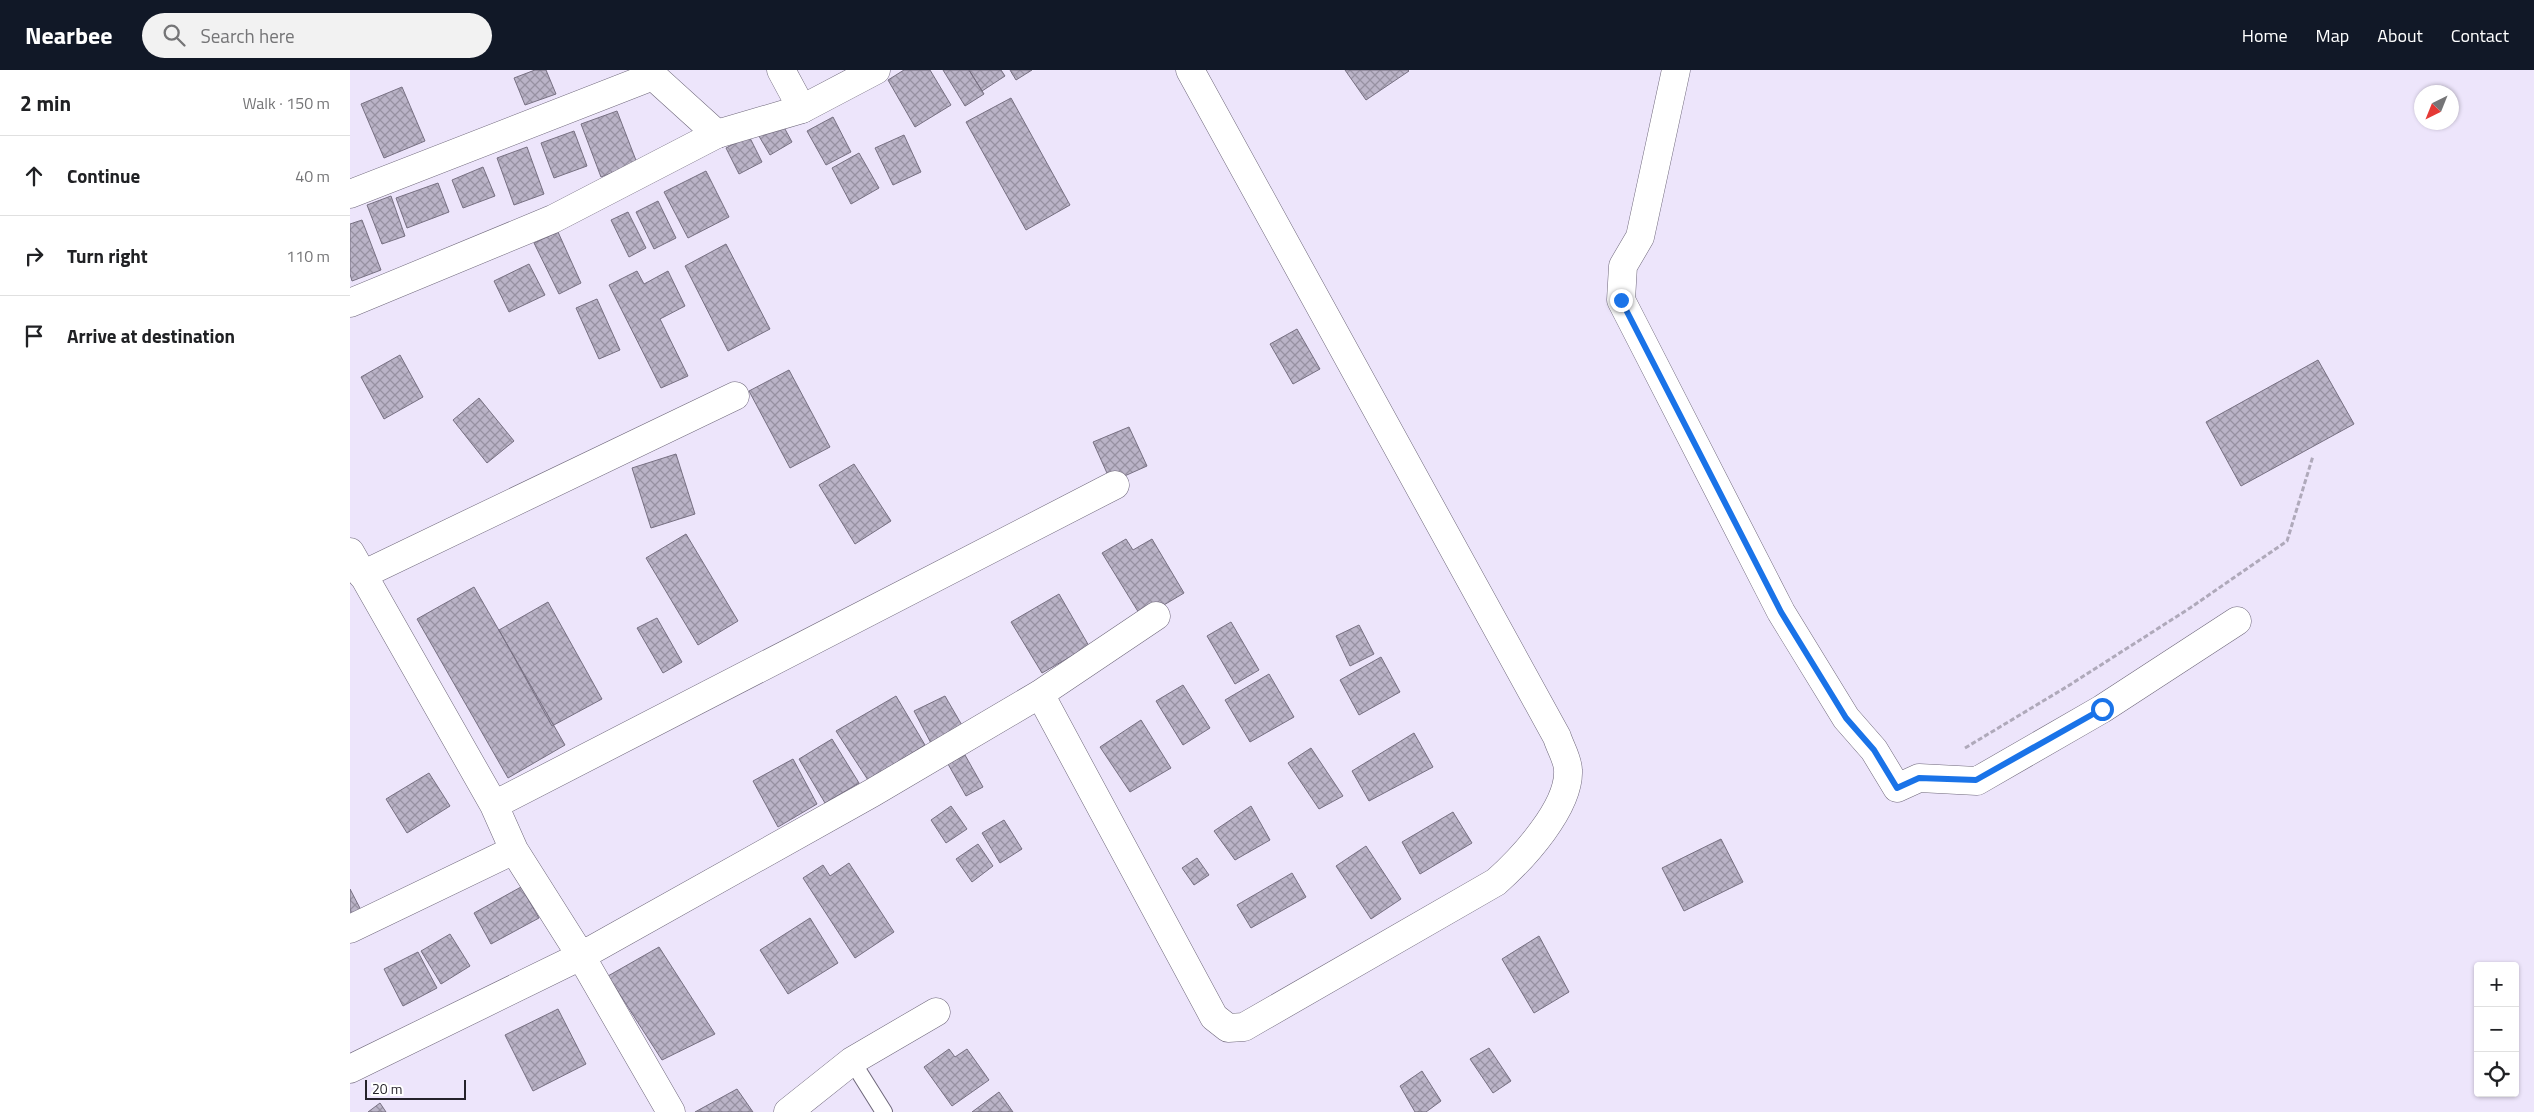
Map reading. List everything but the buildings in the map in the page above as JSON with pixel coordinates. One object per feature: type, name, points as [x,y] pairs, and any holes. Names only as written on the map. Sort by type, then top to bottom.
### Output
[{"type":"street","points":[[781,70],[802,109]]},
{"type":"street","points":[[350,303],[553,219],[717,134],[802,109],[876,70]]},
{"type":"street","points":[[1040,694],[1214,1017],[1228,1028],[1244,1027],[1496,882],[1511,868],[1556,812],[1565,796],[1568,769],[1557,737],[1190,70]]},
{"type":"street","points":[[1676,70],[1640,236],[1622,266],[1621,300],[1781,612],[1846,718],[1874,750],[1897,788],[1919,778],[1976,780],[2102,709],[2237,620]]},
{"type":"street","points":[[350,194],[652,73],[717,134]]},
{"type":"street","points":[[671,1112],[581,956],[514,850],[494,805],[354,560],[734,396]]},
{"type":"street","points":[[494,805],[1115,485]]},
{"type":"street","points":[[350,1069],[581,956],[872,794],[1040,694],[1156,616]]},
{"type":"street","points":[[350,929],[514,850]]},
{"type":"street","points":[[788,1112],[852,1061],[936,1012]]},
{"type":"lane","points":[[852,1061],[884,1112]]},
{"type":"path","points":[[1962,750],[2076,681],[2190,608],[2287,541],[2313,456]]},
{"type":"route","points":[[1621,300],[1781,612],[1846,718],[1874,750],[1897,788],[1919,778],[1976,780],[2102,709]]}]
